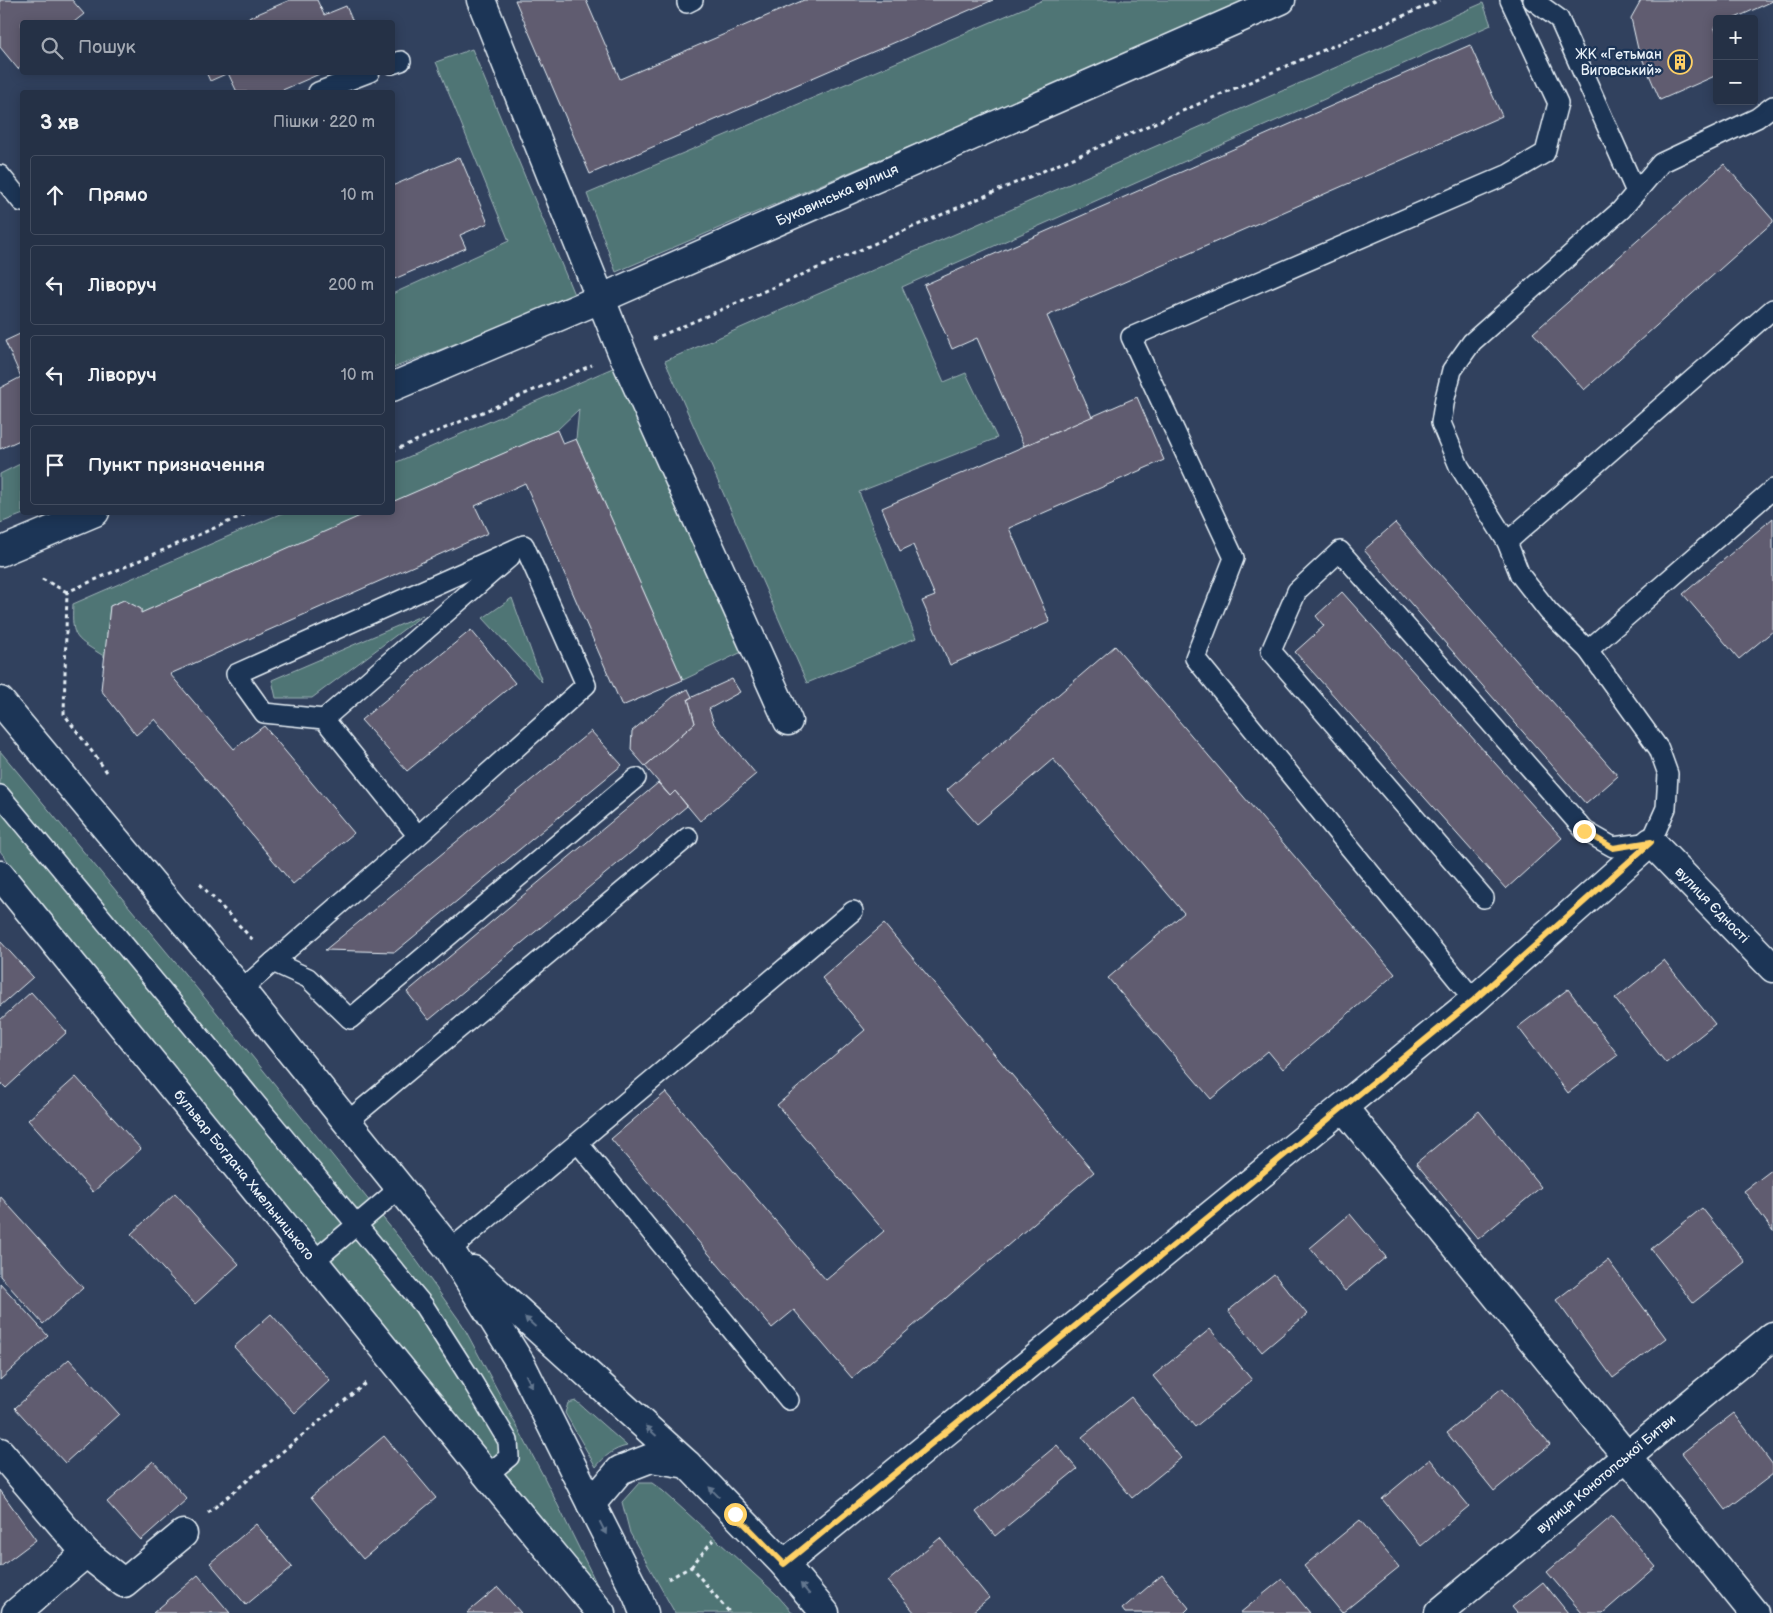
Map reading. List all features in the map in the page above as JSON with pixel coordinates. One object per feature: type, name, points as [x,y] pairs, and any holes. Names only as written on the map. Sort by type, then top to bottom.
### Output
[{"type":"street","points":[[481,0],[622,352],[788,721]]},
{"type":"street","name":"Буковинська вулиця","points":[[395,386],[600,299],[1281,0]]},
{"type":"street","points":[[0,552],[88,515]]},
{"type":"street","points":[[0,701],[241,990],[450,1250],[521,1364],[640,1604]]},
{"type":"street","points":[[784,1564],[1474,1000],[1651,842]]},
{"type":"street","name":"вулиця Єдності","points":[[1651,842],[1773,968]]},
{"type":"street","name":"бульвар Богдана Хмельницького","points":[[0,875],[601,1613]]},
{"type":"street","points":[[1344,1107],[1754,1613]]},
{"type":"street","points":[[450,1250],[687,1464],[784,1564],[825,1613]]},
{"type":"street","name":"вулиця Конотопської Битви","points":[[1440,1613],[1626,1456],[1773,1336]]},
{"type":"street","points":[[0,1452],[86,1553],[124,1583],[183,1534]]},
{"type":"street","points":[[591,1504],[620,1470],[651,1458],[687,1464]]},
{"type":"street","points":[[16,1613],[86,1553]]},
{"type":"lane","points":[[688,0],[687,3],[693,0]]},
{"type":"lane","points":[[1474,1000],[1195,658],[1234,558],[1131,337],[1509,174],[1544,153],[1558,104],[1510,0]]},
{"type":"lane","points":[[1533,0],[1559,19],[1636,192]]},
{"type":"lane","points":[[323,90],[362,75]]},
{"type":"lane","points":[[1484,898],[1271,651],[1297,591],[1340,551],[1584,831],[1613,848],[1651,842],[1666,808],[1668,774],[1659,749],[1588,650],[1549,612],[1520,575],[1507,542],[1459,466],[1442,423],[1445,398],[1452,370],[1472,342],[1621,210],[1661,163],[1757,118],[1773,106]]},
{"type":"lane","points":[[0,175],[20,200]]},
{"type":"lane","points":[[1507,542],[1773,309]]},
{"type":"lane","points":[[1588,650],[1773,489]]},
{"type":"lane","points":[[418,836],[324,719],[264,713],[236,674],[524,545]]},
{"type":"lane","points":[[324,719],[524,545]]},
{"type":"lane","points":[[241,990],[586,686],[524,545]]},
{"type":"lane","points":[[272,962],[308,978],[350,1019],[636,778]]},
{"type":"lane","points":[[0,795],[424,1306],[508,1441],[509,1457],[487,1475]]},
{"type":"lane","points":[[347,1122],[688,838]]},
{"type":"lane","points":[[450,1250],[853,911]]},
{"type":"lane","points":[[578,1143],[789,1400]]},
{"type":"lane","points":[[314,1261],[400,1188]]},
{"type":"path","points":[[395,450],[1440,0]]},
{"type":"path","points":[[67,592],[244,515]]},
{"type":"path","points":[[42,579],[67,592]]},
{"type":"path","points":[[67,592],[64,714],[109,776]]},
{"type":"path","points":[[195,879],[255,941]]},
{"type":"path","points":[[183,1534],[394,1360]]},
{"type":"path","points":[[640,1604],[691,1567],[730,1613]]},
{"type":"green space","points":[[1043,0],[1253,0],[616,272],[587,194]]},
{"type":"green space","points":[[1483,3],[1491,25],[902,287],[944,382],[966,373],[997,438],[859,492],[916,638],[807,683],[665,361]]},
{"type":"green space","points":[[472,49],[575,297],[395,367],[395,293],[509,241],[436,62]]},
{"type":"green space","points":[[615,367],[744,651],[683,680],[576,439],[579,409],[557,430],[395,501],[395,463]]},
{"type":"green space","points":[[20,464],[21,515],[0,523],[0,474]]},
{"type":"green space","points":[[277,515],[364,515],[141,613],[141,609],[124,600],[110,606],[105,657],[87,646],[77,637],[73,625],[73,604]]},
{"type":"green space","points":[[512,598],[542,682],[483,618]]},
{"type":"green space","points":[[423,615],[312,698],[276,698],[272,680]]},
{"type":"green space","points":[[0,751],[204,997],[409,1250],[462,1324],[544,1477],[611,1613],[607,1613],[0,851]]},
{"type":"green space","points":[[576,1401],[627,1446],[610,1454],[596,1467],[565,1413],[568,1403]]},
{"type":"green space","points":[[639,1483],[652,1483],[663,1491],[776,1594],[793,1613],[675,1613],[630,1533],[622,1502]]},
{"type":"building","points":[[0,0],[72,0],[84,14],[76,20],[20,20],[20,67],[18,69],[0,47]]},
{"type":"building","points":[[290,0],[317,0],[324,15],[346,6],[352,20],[244,20]]},
{"type":"building","points":[[515,0],[586,0],[620,79],[804,0],[993,0],[590,174]]},
{"type":"building","name":"ЖК «Гетьман Виговський»","points":[[1641,0],[1773,0],[1742,15],[1713,15],[1713,77],[1660,100],[1638,49],[1631,18]]},
{"type":"building","points":[[1470,45],[1502,116],[1047,316],[1092,417],[1024,446],[977,338],[952,349],[924,285]]},
{"type":"building","points":[[207,75],[224,75],[210,81]]},
{"type":"building","points":[[229,75],[317,75],[283,90],[236,90]]},
{"type":"building","points":[[460,157],[488,223],[460,235],[466,248],[395,279],[395,185]]},
{"type":"building","points":[[1724,164],[1773,222],[1584,390],[1533,333]]},
{"type":"building","points":[[20,334],[20,375],[5,341]]},
{"type":"building","points":[[20,378],[20,440],[0,449],[0,388]]},
{"type":"building","points":[[1137,397],[1164,460],[1009,528],[1050,622],[950,665],[922,601],[935,596],[913,545],[900,551],[882,508]]},
{"type":"building","points":[[557,430],[563,444],[576,439],[683,680],[622,706],[525,483],[475,506],[488,533],[170,674],[234,749],[264,726],[354,833],[293,884],[155,719],[136,735],[101,690],[110,606],[124,600],[141,609],[141,613],[362,515],[395,515],[395,501]]},
{"type":"building","points":[[1773,518],[1773,631],[1739,659],[1683,594]]},
{"type":"building","points":[[1395,523],[1618,776],[1586,804],[1364,550]]},
{"type":"building","points":[[1342,592],[1562,838],[1506,889],[1295,652],[1324,626],[1316,616]]},
{"type":"building","points":[[471,630],[515,683],[407,771],[361,720]]},
{"type":"building","points":[[1115,646],[1395,974],[1283,1069],[1268,1051],[1211,1099],[1108,978],[1184,913],[1053,759],[977,824],[947,790]]},
{"type":"building","points":[[732,679],[740,692],[709,709],[714,724],[756,774],[700,821],[675,791],[670,796],[645,766],[695,723],[688,699]]},
{"type":"building","points":[[688,689],[692,697],[688,699],[695,723],[645,766],[631,750],[632,731],[673,697]]},
{"type":"building","points":[[591,731],[622,765],[395,952],[325,950]]},
{"type":"building","points":[[658,783],[670,796],[675,791],[687,806],[429,1020],[407,992]]},
{"type":"building","points":[[884,924],[1094,1172],[852,1378],[794,1310],[772,1328],[611,1139],[666,1092],[826,1280],[884,1231],[777,1105],[865,1030],[822,978]]},
{"type":"building","points":[[0,941],[33,977],[0,1006]]},
{"type":"building","points":[[1664,960],[1715,1024],[1666,1063],[1615,999]]},
{"type":"building","points":[[1568,989],[1618,1055],[1568,1093],[1518,1027]]},
{"type":"building","points":[[31,992],[67,1032],[6,1088],[0,1082],[0,1020]]},
{"type":"building","points":[[76,1077],[141,1149],[93,1192],[28,1120]]},
{"type":"building","points":[[1479,1111],[1541,1187],[1478,1239],[1416,1163]]},
{"type":"building","points":[[1773,1169],[1773,1231],[1744,1191]]},
{"type":"building","points":[[175,1193],[239,1264],[195,1304],[131,1234]]},
{"type":"building","points":[[0,1196],[83,1288],[43,1324],[0,1276]]},
{"type":"building","points":[[1702,1208],[1745,1262],[1693,1303],[1651,1249]]},
{"type":"building","points":[[1350,1214],[1386,1257],[1345,1291],[1310,1248]]},
{"type":"building","points":[[1608,1260],[1666,1338],[1613,1378],[1556,1300]]},
{"type":"building","points":[[1274,1274],[1307,1314],[1262,1352],[1228,1311]]},
{"type":"building","points":[[0,1283],[48,1336],[0,1380]]},
{"type":"building","points":[[271,1314],[330,1380],[295,1413],[234,1347]]},
{"type":"building","points":[[1210,1329],[1252,1380],[1195,1427],[1153,1376]]},
{"type":"building","points":[[69,1359],[119,1414],[65,1463],[15,1408]]},
{"type":"building","points":[[1502,1388],[1550,1445],[1494,1491],[1447,1433]]},
{"type":"building","points":[[1131,1397],[1181,1458],[1132,1498],[1082,1437]]},
{"type":"building","points":[[1734,1413],[1773,1465],[1773,1474],[1726,1510],[1682,1453]]},
{"type":"building","points":[[384,1436],[436,1498],[363,1559],[311,1497]]},
{"type":"building","points":[[1057,1445],[1077,1469],[995,1536],[976,1512]]},
{"type":"building","points":[[1430,1459],[1469,1506],[1421,1546],[1382,1499]]},
{"type":"building","points":[[153,1461],[187,1499],[141,1540],[107,1502]]},
{"type":"building","points":[[0,1490],[36,1540],[0,1567]]},
{"type":"building","points":[[1612,1516],[1656,1567],[1603,1613],[1582,1613],[1547,1572]]},
{"type":"building","points":[[1360,1520],[1399,1567],[1342,1613],[1304,1566]]},
{"type":"building","points":[[256,1524],[292,1567],[246,1605],[210,1563]]},
{"type":"building","points":[[940,1538],[989,1598],[971,1613],[915,1613],[888,1581]]},
{"type":"building","points":[[198,1575],[230,1613],[153,1613]]},
{"type":"building","points":[[1162,1575],[1189,1608],[1184,1613],[1125,1613],[1122,1609]]},
{"type":"building","points":[[1282,1579],[1310,1613],[1240,1613]]},
{"type":"building","points":[[1543,1582],[1568,1613],[1517,1613],[1512,1607]]},
{"type":"building","points":[[498,1587],[521,1613],[467,1613]]},
{"type":"place","name":"ЖК «Гетьман Виговський»","points":[[1680,62]]},
{"type":"route","points":[[735,1514],[784,1564],[1474,1000],[1651,842],[1613,848],[1584,831]]}]
